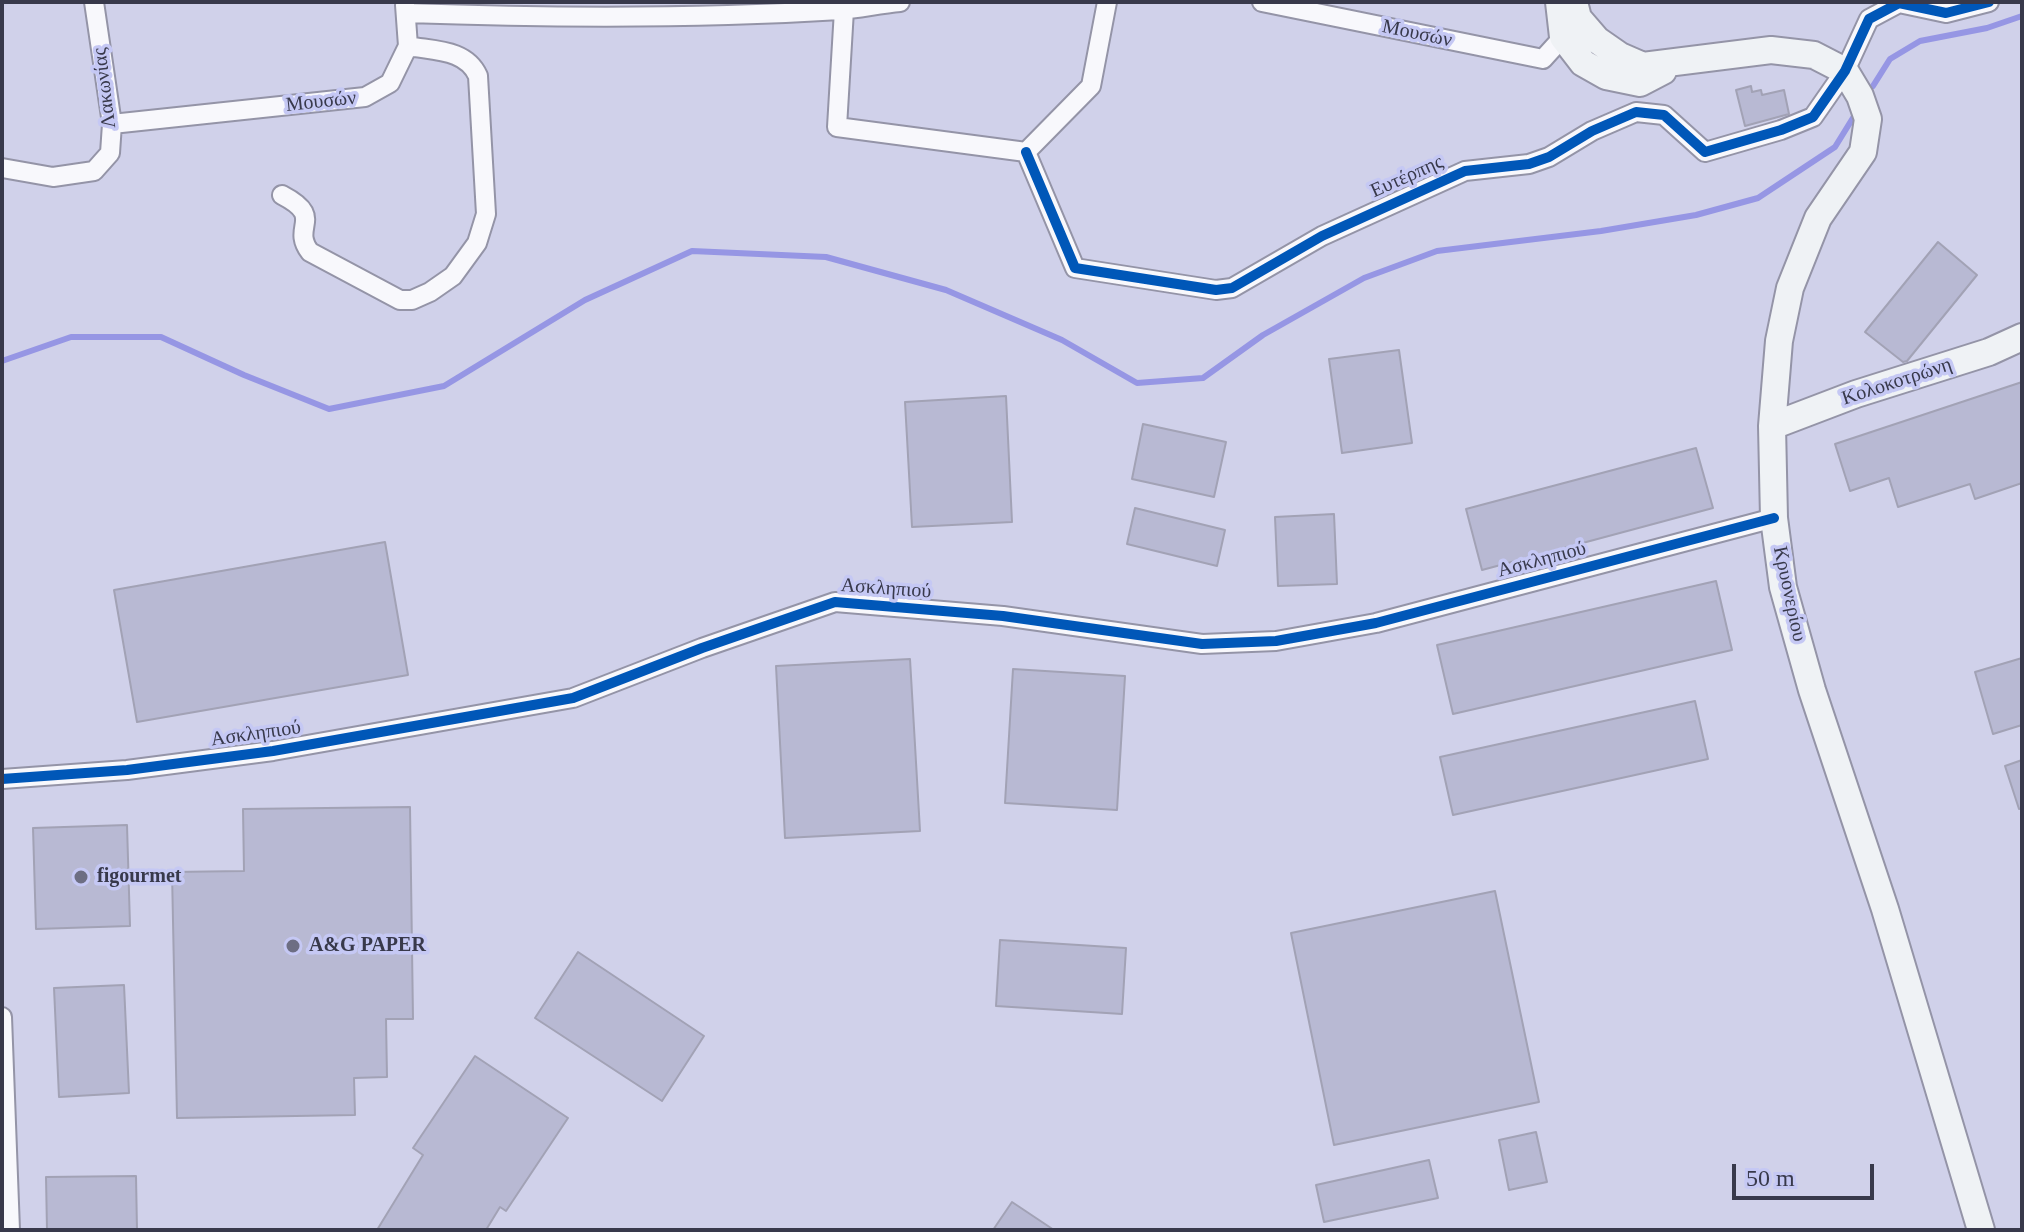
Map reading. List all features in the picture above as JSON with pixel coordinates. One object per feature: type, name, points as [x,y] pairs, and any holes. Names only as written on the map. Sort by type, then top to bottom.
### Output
[{"type":"main road","points":[[1559,2],[1563,37],[1583,63],[1606,76],[1640,83],[1688,59]]},
{"type":"main road","points":[[1574,2],[1578,18],[1597,40],[1620,56],[1643,66],[1771,50],[1814,55],[1845,71]]},
{"type":"main road","name":"Κρυονερίου","points":[[1845,71],[1860,96],[1868,119],[1863,152],[1818,218],[1790,288],[1779,341],[1772,426],[1774,518],[1783,587],[1812,690],[1885,909],[1981,1230]]},
{"type":"main road","name":"Κολοκοτρώνη","points":[[1772,426],[1856,394],[1989,352],[2022,337]]},
{"type":"street","name":"Λακωνίας","points":[[2,168],[53,177],[94,171],[110,153],[112,124],[94,2]]},
{"type":"street","name":"Μουσών","points":[[112,124],[365,97],[390,83],[408,46],[405,8],[576,19],[732,9],[844,10],[873,3],[900,2]]},
{"type":"street","points":[[844,10],[837,127],[1026,152],[1091,86],[1107,2]]},
{"type":"street","name":"Μουσών","points":[[1262,2],[1543,59],[1563,37]]},
{"type":"street","points":[[1845,71],[1869,19],[1899,3],[1946,13],[1989,2]]},
{"type":"street","points":[[282,195],[305,211],[304,241],[310,252],[395,298],[412,300],[430,292],[462,266],[477,243],[486,214],[478,76],[471,63],[459,55],[408,46]]},
{"type":"street","name":"Ευτέρπης","points":[[1026,152],[1075,268],[1216,290],[1232,288],[1322,236],[1465,171],[1539,161],[1592,131],[1636,112],[1664,115],[1705,152],[1781,130],[1813,117],[1845,71]]},
{"type":"street","name":"Ασκληπιού","points":[[2,779],[127,770],[273,751],[573,698],[702,648],[835,602],[1003,616],[1202,644],[1276,641],[1376,623],[1774,518]]},
{"type":"street","points":[[2,1017],[10,1230]]},
{"type":"building","points":[[1751,86],[1752,92],[1761,90],[1762,95],[1784,90],[1789,114],[1745,126],[1736,90]]},
{"type":"building","points":[[1938,242],[1977,275],[1903,362],[1865,332]]},
{"type":"building","points":[[1399,350],[1412,443],[1342,453],[1329,359]]},
{"type":"building","points":[[2022,382],[2022,483],[1975,499],[1970,484],[1898,507],[1889,478],[1850,491],[1835,444]]},
{"type":"building","points":[[1006,396],[1012,522],[912,527],[905,402]]},
{"type":"building","points":[[1143,424],[1226,442],[1214,497],[1132,479]]},
{"type":"building","points":[[1696,448],[1713,508],[1482,570],[1466,509]]},
{"type":"building","points":[[1135,508],[1225,530],[1217,566],[1127,544]]},
{"type":"building","points":[[1334,514],[1337,584],[1278,586],[1275,517]]},
{"type":"building","points":[[385,542],[408,675],[137,722],[114,590]]},
{"type":"building","points":[[1716,581],[1732,650],[1453,714],[1437,645]]},
{"type":"building","points":[[2022,658],[2022,725],[1993,734],[1975,672]]},
{"type":"building","points":[[910,659],[920,831],[785,838],[776,666]]},
{"type":"building","points":[[1013,669],[1125,676],[1117,810],[1005,803]]},
{"type":"building","points":[[1695,701],[1708,759],[1453,815],[1440,757]]},
{"type":"building","points":[[2022,760],[2022,808],[2019,809],[2005,766]]},
{"type":"building","name":"A&G PAPER","points":[[410,807],[413,1019],[386,1019],[387,1077],[354,1078],[355,1115],[177,1118],[172,872],[244,871],[243,809]]},
{"type":"building","name":"figourmet","points":[[127,825],[130,926],[36,929],[33,828]]},
{"type":"building","points":[[1495,891],[1539,1102],[1334,1145],[1291,933]]},
{"type":"building","points":[[1000,940],[1126,948],[1122,1014],[996,1006]]},
{"type":"building","points":[[578,952],[704,1036],[662,1101],[535,1018]]},
{"type":"building","points":[[124,985],[129,1093],[59,1097],[54,988]]},
{"type":"building","points":[[475,1056],[568,1118],[506,1211],[500,1207],[486,1230],[377,1230],[423,1155],[413,1148]]},
{"type":"building","points":[[1536,1132],[1547,1182],[1509,1190],[1499,1140]]},
{"type":"building","points":[[1429,1160],[1438,1198],[1324,1222],[1316,1185]]},
{"type":"building","points":[[136,1176],[137,1230],[47,1230],[46,1177]]},
{"type":"building","points":[[1012,1202],[1054,1230],[993,1230]]},
{"type":"waterway","points":[[1873,86],[1890,59],[1920,41],[1987,28],[2022,16]]},
{"type":"waterway","points":[[2,361],[71,337],[161,337],[329,409],[444,386],[585,300],[692,251],[826,257],[946,290],[1062,340],[1137,383],[1203,378],[1263,335],[1364,278],[1437,251],[1601,231],[1696,215],[1758,198],[1835,147],[1856,113]]},
{"type":"cycle path","points":[[1026,152],[1075,268],[1216,290],[1232,288],[1322,236],[1465,171],[1529,164],[1549,157],[1592,131],[1636,112],[1664,115],[1705,152],[1781,130],[1813,117],[1845,71],[1869,19],[1899,3],[1946,13],[1989,2]]},
{"type":"cycle path","points":[[2,779],[127,770],[273,751],[573,698],[702,648],[835,602],[1003,616],[1202,644],[1276,641],[1376,623],[1774,518]]},
{"type":"place","name":"figourmet","points":[[81,877]]},
{"type":"place","name":"A&G PAPER","points":[[293,946]]}]
